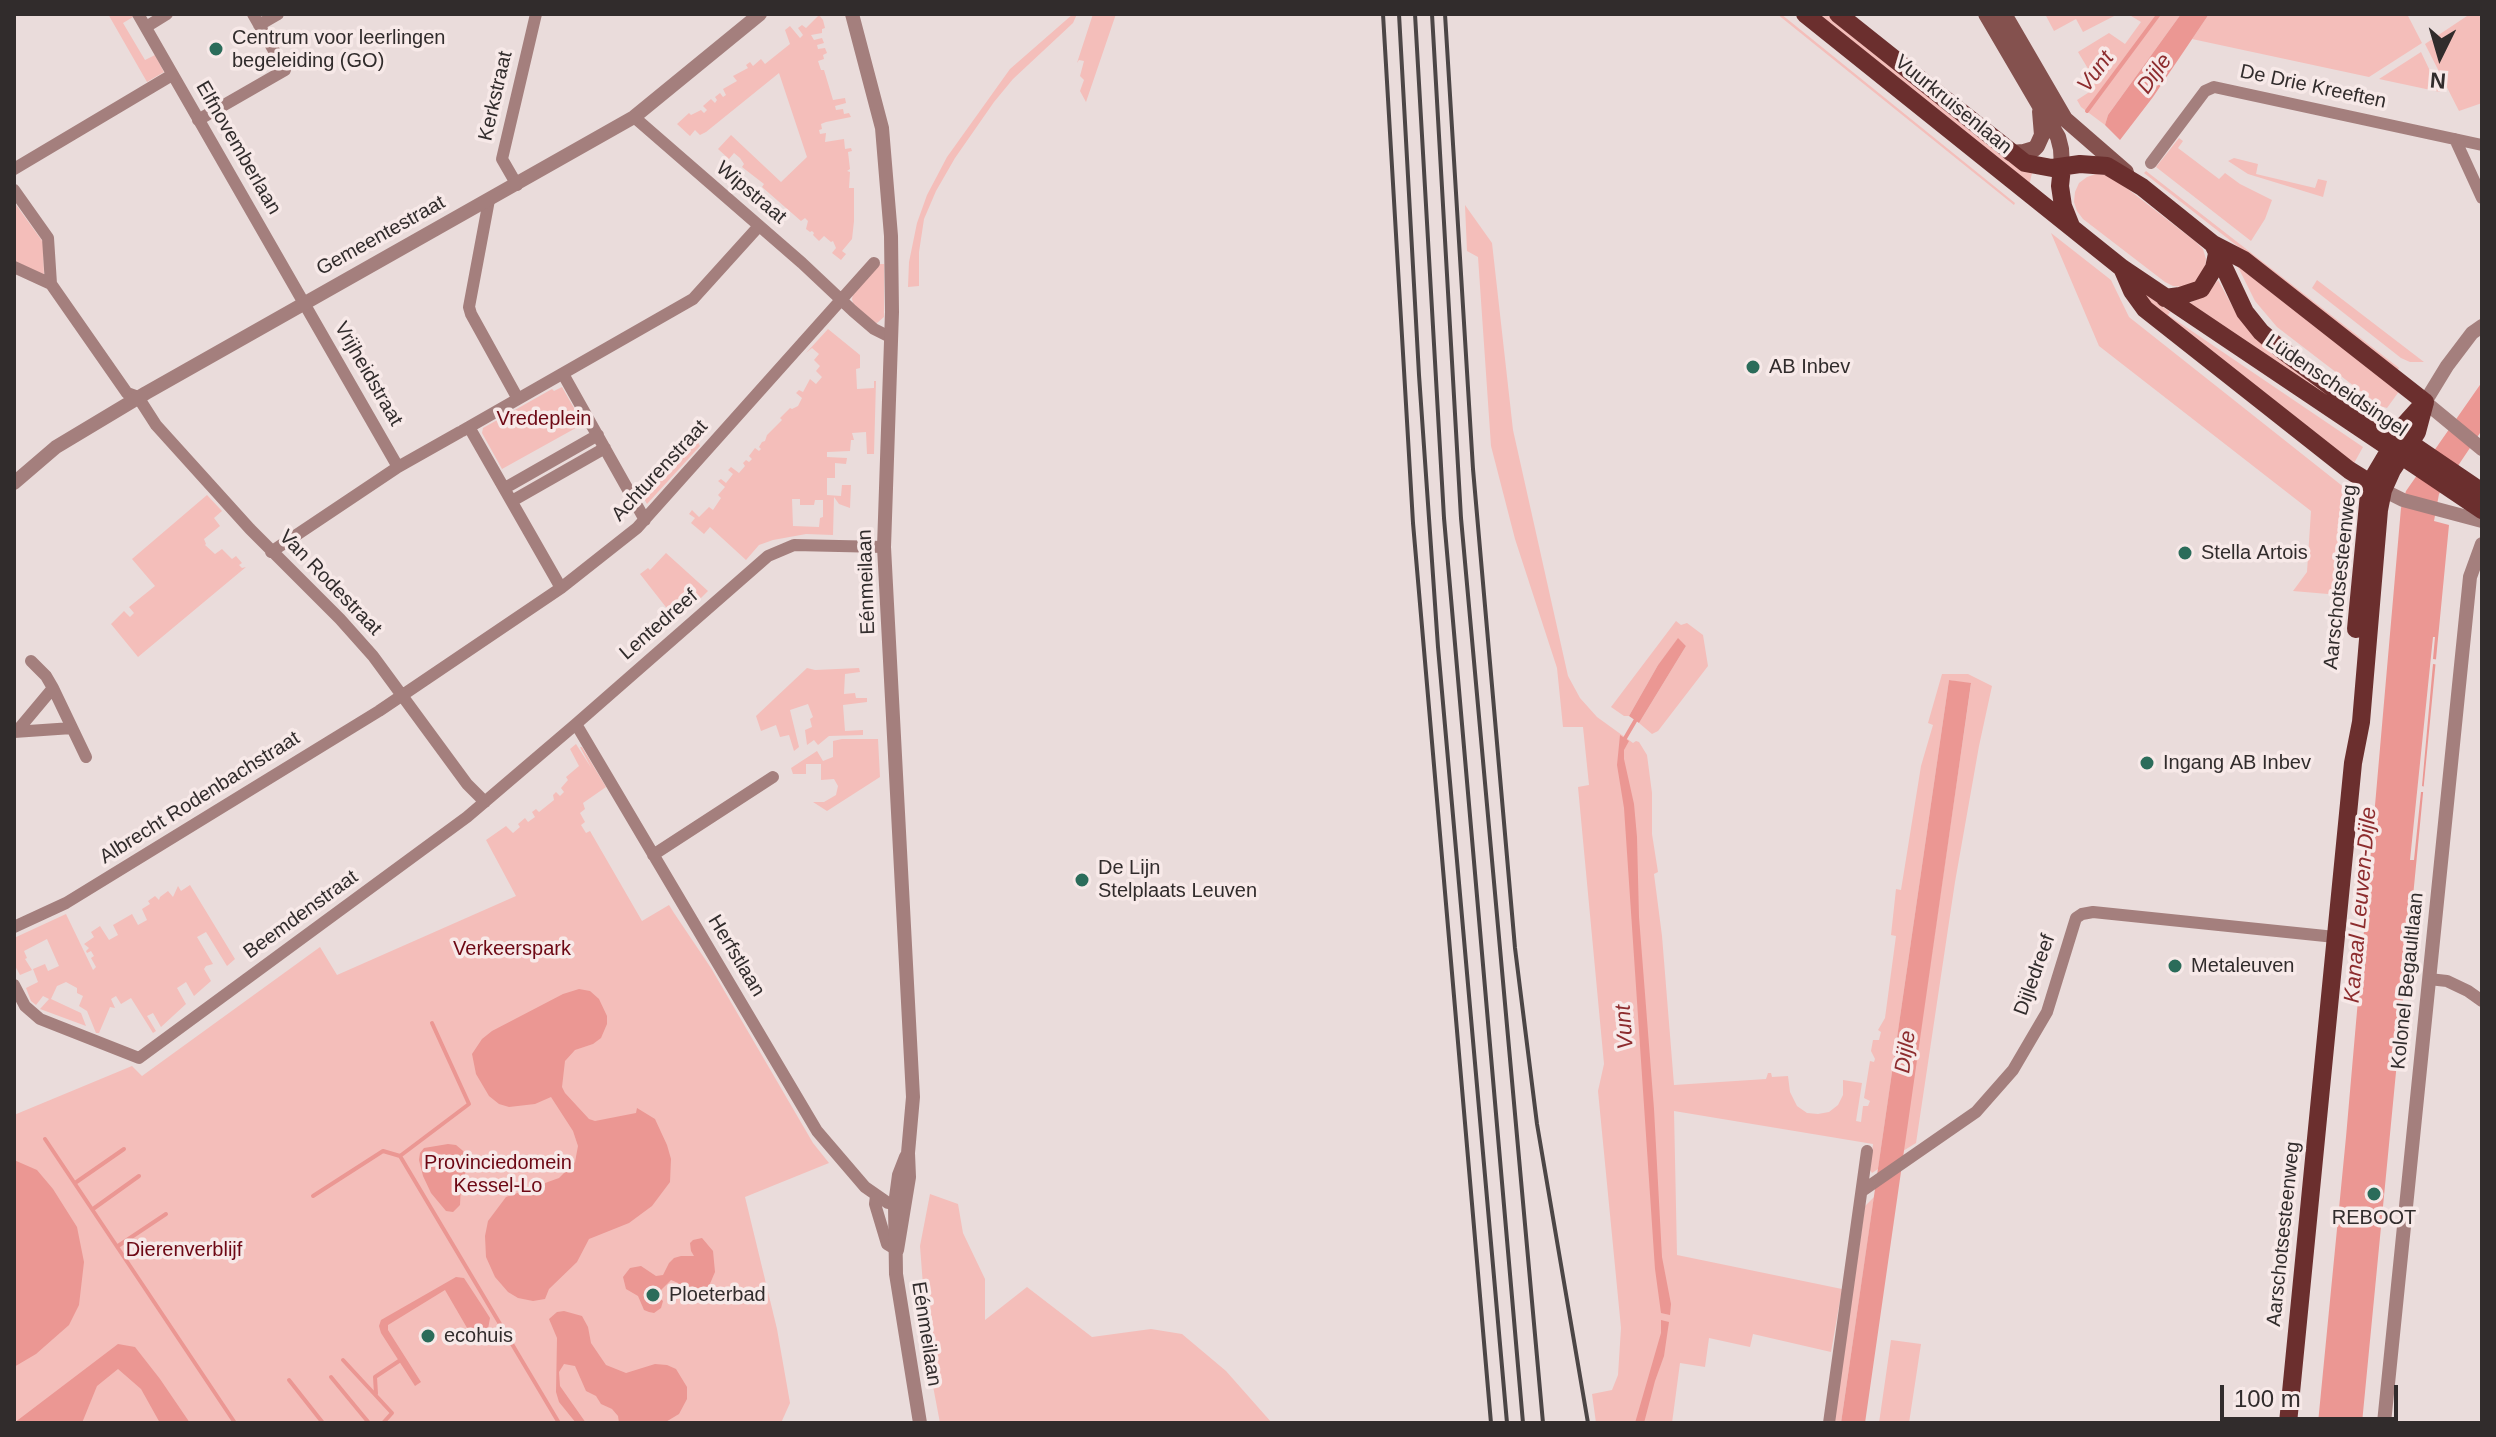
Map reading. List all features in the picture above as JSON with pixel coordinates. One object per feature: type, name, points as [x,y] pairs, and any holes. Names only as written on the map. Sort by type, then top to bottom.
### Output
[{"type":"main road","name":"Vuurkruisenlaan","points":[[1805,14],[2122,268]]},
{"type":"main road","name":"Vuurkruisenlaan","points":[[1838,14],[2025,163],[2037,167],[2095,164]]},
{"type":"main road","points":[[1986,14],[2058,137],[2062,167],[2060,186],[2065,214],[2072,229]]},
{"type":"main road","points":[[2004,14],[2065,119],[2215,249],[2244,260],[2425,402]]},
{"type":"main road","points":[[2010,153],[2024,152],[2037,146],[2042,135],[2040,105]]},
{"type":"main road","points":[[2062,198],[2072,181],[2095,164],[2107,166],[2142,187]]},
{"type":"main road","points":[[2165,298],[2201,289],[2214,268],[2215,249]]},
{"type":"main road","name":"Lüdenscheidsingel","points":[[2215,249],[2245,312],[2261,332],[2368,425],[2482,510]]},
{"type":"main road","points":[[2122,268],[2132,291],[2145,309],[2349,470],[2376,487]]},
{"type":"main road","name":"Lüdenscheidsingel","points":[[2122,268],[2368,425],[2482,492]]},
{"type":"main road","name":"Aarschotsesteenweg","points":[[2288,1423],[2353,763],[2361,722],[2376,487],[2392,470],[2417,432],[2425,402]]},
{"type":"street","name":"Elfnovemberlaan","points":[[138,14],[303,302]]},
{"type":"street","points":[[146,27],[167,14]]},
{"type":"street","points":[[198,120],[285,70],[256,20],[278,14]]},
{"type":"street","name":"Kerkstraat","points":[[517,185],[502,159],[536,14]]},
{"type":"street","name":"Gemeentestraat","points":[[14,483],[56,447],[138,397],[634,117],[760,14]]},
{"type":"street","name":"Eénmeilaan","points":[[852,14],[878,106],[891,236],[884,547],[913,1097],[908,1153],[899,1175],[897,1250],[899,1300],[920,1423]]},
{"type":"street","points":[[14,169],[172,75]]},
{"type":"street","name":"De Drie Kreeften","points":[[2151,163],[2205,91],[2214,87],[2482,145]]},
{"type":"street","name":"Wipstraat","points":[[634,117],[874,329],[890,337]]},
{"type":"street","points":[[2455,139],[2482,198]]},
{"type":"street","points":[[14,190],[48,238],[51,284],[14,267]]},
{"type":"street","points":[[489,200],[469,307],[518,399]]},
{"type":"street","points":[[271,552],[398,467],[693,299],[759,226]]},
{"type":"street","points":[[841,300],[874,263]]},
{"type":"street","name":"Van Rodestraat","points":[[51,284],[127,393],[138,397],[156,425],[271,552],[373,656],[467,784],[485,802]]},
{"type":"street","name":"Achturenstraat","points":[[403,695],[561,588],[634,532],[841,300]]},
{"type":"street","name":"Vrijheidstraat","points":[[303,302],[398,467]]},
{"type":"street","points":[[2478,446],[2425,402],[2447,366],[2472,333],[2482,326]]},
{"type":"street","points":[[563,374],[645,520]]},
{"type":"street","points":[[464,430],[505,488],[561,588]]},
{"type":"street","points":[[505,488],[598,435]]},
{"type":"street","points":[[512,501],[605,448]]},
{"type":"street","points":[[2376,487],[2403,500],[2482,521]]},
{"type":"street","name":"Kolonel Begaultlaan","points":[[2384,1423],[2470,577],[2482,544]]},
{"type":"street","name":"Lentedreef","points":[[485,802],[768,556],[794,545],[884,547]]},
{"type":"street","points":[[31,661],[53,688],[86,757]]},
{"type":"street","points":[[15,732],[53,688]]},
{"type":"street","name":"Albrecht Rodenbachstraat","points":[[14,927],[66,903],[403,695]]},
{"type":"street","name":"Herfstlaan","points":[[576,724],[817,1131],[857,1179],[876,1196],[900,1206]]},
{"type":"street","points":[[15,732],[72,728]]},
{"type":"street","points":[[653,855],[773,777]]},
{"type":"street","name":"Beemdenstraat","points":[[14,985],[25,1006],[40,1019],[139,1058],[485,802]]},
{"type":"street","name":"Dijledreef","points":[[1862,1186],[1910,1158],[1976,1112],[2013,1070],[2047,1012],[2076,918],[2082,914],[2093,912],[2335,937]]},
{"type":"street","points":[[2429,979],[2447,981],[2482,1001]]},
{"type":"street","points":[[1829,1423],[1867,1151]]},
{"type":"street","points":[[876,1196],[875,1204],[887,1244],[897,1250]]},
{"type":"green space","points":[[108,14],[132,14],[133,17],[123,23],[145,60],[155,55],[164,72],[147,82]]},
{"type":"green space","points":[[1073,14],[1077,14],[1073,23],[1013,79],[955,158],[924,219],[919,252],[919,286],[908,287],[909,262],[917,223],[927,195],[947,157],[1010,69]]},
{"type":"green space","points":[[1093,14],[1116,14],[1086,102],[1080,91],[1084,80],[1080,76],[1084,61],[1077,63]]},
{"type":"green space","points":[[1777,14],[1781,14],[2014,205]]},
{"type":"green space","points":[[1814,14],[1829,14],[2019,167],[2032,173],[2029,186]]},
{"type":"green space","points":[[2045,14],[2118,14],[2083,32],[2076,19],[2054,31]]},
{"type":"green space","points":[[2128,14],[2181,14],[2108,115],[2105,125],[2081,107],[2077,100],[2094,89],[2089,80],[2093,77],[2078,52],[2109,33],[2125,44],[2141,22]]},
{"type":"green space","points":[[2209,14],[2407,14],[2422,43],[2369,77],[2192,39]]},
{"type":"green space","points":[[2470,14],[2482,14],[2482,103],[2459,111],[2425,44]]},
{"type":"green space","points":[[819,15],[825,28],[822,33],[811,35],[814,40],[822,38],[824,43],[817,45],[818,49],[825,48],[827,53],[823,55],[824,59],[818,61],[833,100],[845,98],[846,103],[835,106],[836,110],[843,109],[844,114],[849,113],[851,117],[821,124],[822,129],[819,130],[820,134],[826,133],[825,142],[844,139],[845,149],[851,148],[852,151],[848,152],[850,169],[847,171],[850,172],[849,188],[854,188],[854,221],[852,239],[842,251],[846,254],[841,260],[832,253],[836,248],[833,241],[824,236],[819,241],[812,231],[806,229],[808,221],[805,218],[801,221],[762,187],[764,184],[742,167],[744,164],[740,158],[734,153],[729,159],[718,149],[731,135],[781,182],[807,157],[779,73],[700,135],[695,130],[690,136],[677,124],[689,113],[691,115],[701,110],[704,113],[707,110],[703,106],[711,99],[715,103],[715,97],[720,93],[723,97],[726,95],[723,89],[737,81],[733,76],[748,68],[746,65],[750,62],[753,66],[761,59],[765,64],[790,44],[785,30],[790,26],[800,38],[803,35],[798,28],[802,25],[806,28]]},
{"type":"green space","points":[[2421,52],[2440,92],[2379,79]]},
{"type":"green space","points":[[2179,138],[2183,141],[2178,148],[2219,179],[2225,173],[2272,200],[2265,219],[2251,241],[2156,167]]},
{"type":"green space","points":[[2234,158],[2258,164],[2256,174],[2315,188],[2318,179],[2327,181],[2323,197],[2248,174],[2228,161]]},
{"type":"green space","points":[[2146,171],[2399,368],[2397,371],[2144,173]]},
{"type":"green space","points":[[2096,174],[2115,179],[2203,249],[2205,269],[2200,278],[2183,287],[2165,282],[2083,219],[2074,202],[2075,192],[2079,183]]},
{"type":"green space","points":[[14,202],[43,242],[44,276],[14,261]]},
{"type":"green space","points":[[1465,205],[1492,243],[1513,430],[1568,676],[1580,698],[1597,717],[1633,743],[1639,742],[1647,755],[1652,793],[1652,834],[1658,872],[1654,874],[1674,1085],[1766,1079],[1768,1073],[1772,1077],[1788,1076],[1790,1092],[1797,1106],[1807,1113],[1818,1114],[1829,1112],[1838,1105],[1843,1095],[1843,1080],[1862,1083],[1856,1121],[1861,1122],[1863,1106],[1868,1106],[1870,1101],[1864,1098],[1870,1061],[1874,1062],[1875,1059],[1871,1051],[1873,1040],[1879,1040],[1881,1032],[1878,1030],[1885,1018],[1896,936],[1891,935],[1896,889],[1901,890],[1921,766],[1933,725],[1928,723],[1942,674],[1968,674],[1992,686],[1955,882],[1916,1143],[1903,1151],[1971,684],[1949,680],[1878,1169],[1872,1173],[1870,1170],[1873,1144],[1674,1111],[1677,1255],[1842,1289],[1831,1352],[1753,1334],[1750,1347],[1709,1338],[1705,1367],[1680,1363],[1672,1423],[1596,1423],[1592,1394],[1612,1390],[1618,1375],[1621,1328],[1598,1091],[1604,1064],[1578,787],[1589,785],[1583,727],[1563,727],[1557,668],[1515,539],[1491,446],[1478,257],[1467,251]]},
{"type":"green space","points":[[2051,233],[2111,280],[2129,317],[2350,492],[2344,576],[2336,591],[2328,594],[2293,591],[2307,572],[2311,511],[2099,346]]},
{"type":"green space","points":[[2235,261],[2400,390],[2387,408],[2380,406],[2277,327],[2255,301]]},
{"type":"green space","points":[[880,264],[884,264],[884,317],[877,323],[871,321],[852,299]]},
{"type":"green space","points":[[2218,280],[2235,311],[2351,413],[2187,304],[2206,295]]},
{"type":"green space","points":[[2317,280],[2424,362],[2401,358],[2312,288]]},
{"type":"green space","points":[[2143,292],[2170,312],[2168,315],[2363,447],[2353,465],[2152,307]]},
{"type":"green space","points":[[828,329],[860,355],[860,368],[856,369],[857,389],[874,388],[876,381],[874,454],[867,454],[866,432],[852,433],[854,440],[851,440],[850,451],[827,452],[827,457],[847,458],[846,464],[835,463],[835,478],[827,478],[827,495],[841,496],[842,485],[851,485],[850,508],[839,504],[834,497],[833,535],[806,534],[773,540],[759,545],[746,560],[710,527],[704,534],[691,523],[695,518],[689,514],[692,510],[699,517],[709,507],[713,510],[721,498],[718,495],[725,487],[718,481],[721,479],[726,483],[733,474],[728,470],[731,467],[739,473],[745,466],[743,463],[752,459],[749,456],[755,448],[761,449],[762,442],[782,420],[780,418],[790,408],[798,406],[802,398],[796,393],[799,390],[803,392],[810,379],[816,384],[822,377],[816,371],[820,366],[814,360],[819,354],[812,348],[806,353]],"holes":[[[792,499],[800,499],[800,505],[814,505],[815,500],[823,500],[823,517],[820,518],[819,527],[793,526]]]},
{"type":"green space","name":"Vredeplein","points":[[562,387],[583,424],[502,469],[482,433],[483,428],[552,389]]},
{"type":"green space","points":[[698,442],[700,446],[647,504],[638,488],[661,474],[657,465]]},
{"type":"green space","points":[[207,495],[222,511],[214,518],[220,526],[204,539],[205,545],[215,554],[222,549],[232,559],[236,556],[242,563],[239,565],[246,567],[138,657],[111,624],[124,611],[130,617],[134,613],[129,607],[155,586],[132,559]]},
{"type":"green space","points":[[666,553],[708,591],[700,599],[692,590],[684,597],[690,606],[676,620],[640,574],[648,568],[650,570]]},
{"type":"green space","points":[[1676,621],[1681,625],[1687,623],[1703,635],[1708,666],[1658,731],[1652,734],[1639,723],[1686,646],[1678,639],[1658,665],[1629,716],[1611,707]]},
{"type":"green space","points":[[807,668],[859,668],[860,672],[845,674],[844,694],[855,693],[856,698],[867,698],[867,702],[843,705],[845,731],[863,730],[863,735],[829,736],[818,745],[814,740],[807,745],[805,730],[812,727],[810,719],[813,717],[808,704],[790,710],[799,747],[794,751],[789,735],[780,737],[776,725],[761,731],[756,716]]},
{"type":"green space","points":[[878,739],[880,777],[827,811],[813,802],[824,802],[836,795],[838,786],[834,779],[821,780],[821,764],[806,764],[806,774],[793,774],[791,768],[817,751],[823,761],[833,757],[833,741]]},
{"type":"green space","name":"Provinciedomein Kessel-Lo","points":[[576,744],[592,769],[582,747],[606,787],[583,803],[585,809],[580,813],[585,822],[581,825],[586,833],[590,831],[642,921],[669,905],[711,968],[813,1143],[829,1163],[745,1197],[777,1329],[790,1403],[781,1423],[14,1423],[14,1115],[132,1066],[142,1076],[320,947],[337,975],[516,896],[486,840],[506,826],[513,833],[525,818],[528,822],[535,817],[532,812],[536,809],[539,812],[554,800],[556,792],[560,796],[564,792],[561,788],[568,780],[566,777],[579,766],[570,749]]},
{"type":"green space","points":[[190,885],[235,959],[227,966],[206,932],[197,937],[213,964],[204,969],[211,981],[194,996],[186,982],[177,988],[186,1004],[161,1027],[153,1013],[147,1016],[156,1031],[153,1033],[131,998],[121,1004],[116,996],[111,999],[115,1008],[110,1007],[99,1033],[96,1033],[87,1011],[79,1006],[83,996],[66,982],[57,986],[51,999],[81,1013],[86,1026],[40,1009],[49,999],[43,996],[36,1005],[31,1001],[26,988],[38,982],[33,969],[45,964],[48,971],[59,966],[47,939],[24,951],[32,970],[20,975],[14,964],[14,938],[66,914],[93,970],[96,967],[91,958],[94,956],[91,951],[87,953],[89,948],[84,944],[94,937],[91,932],[100,926],[109,940],[118,935],[113,925],[132,914],[138,925],[147,920],[142,909],[155,896],[159,900],[168,891],[173,897],[178,886],[181,891]]},
{"type":"green space","points":[[930,1194],[958,1204],[963,1233],[985,1279],[985,1320],[1027,1287],[1092,1337],[1151,1329],[1182,1334],[1226,1371],[1272,1423],[940,1423],[929,1365],[920,1246]]},
{"type":"green space","points":[[1874,1197],[1841,1423],[1834,1423],[1865,1206]]},
{"type":"green space","points":[[1891,1340],[1921,1344],[1909,1423],[1879,1423]]},
{"type":"water","name":"Dijle","points":[[2181,14],[2209,14],[2120,140],[2105,125],[2108,115]]},
{"type":"water","points":[[2482,382],[2482,430],[2439,494],[2434,521],[2449,525],[2362,1423],[2318,1423],[2401,508],[2406,491]]},
{"type":"water","points":[[1678,638],[1686,646],[1639,723],[1629,716],[1658,665]]},
{"type":"water","name":"Dijle","points":[[1949,680],[1971,683],[1865,1423],[1841,1423]]},
{"type":"water","points":[[1620,735],[1629,741],[1624,750],[1624,759],[1634,804],[1637,837],[1639,917],[1662,1257],[1671,1304],[1670,1315],[1661,1313],[1655,1269],[1624,808],[1617,765]]},
{"type":"water","points":[[579,989],[590,991],[599,999],[607,1016],[607,1024],[601,1038],[575,1050],[565,1061],[562,1087],[589,1119],[595,1121],[636,1113],[637,1108],[655,1119],[671,1159],[670,1182],[652,1206],[629,1223],[589,1239],[577,1262],[549,1289],[545,1299],[533,1301],[508,1292],[495,1277],[486,1257],[488,1221],[506,1197],[559,1178],[575,1162],[578,1146],[573,1131],[551,1097],[535,1104],[509,1107],[489,1096],[476,1074],[472,1054],[492,1031],[563,994]]},
{"type":"water","points":[[456,1145],[468,1156],[460,1205],[453,1212],[446,1211],[431,1193],[419,1160],[424,1148]]},
{"type":"water","points":[[14,1160],[37,1170],[53,1189],[77,1227],[84,1262],[79,1305],[69,1325],[36,1354],[14,1367]]},
{"type":"water","points":[[702,1238],[713,1251],[715,1272],[709,1286],[699,1297],[684,1302],[678,1283],[671,1280],[659,1292],[658,1297],[663,1301],[661,1308],[654,1313],[644,1310],[638,1296],[626,1289],[623,1277],[630,1268],[641,1266],[656,1276],[663,1275],[674,1258],[694,1256],[690,1243]]},
{"type":"water","points":[[456,1277],[464,1278],[490,1318],[488,1329],[479,1334],[470,1333],[445,1290],[388,1325],[388,1330],[421,1382],[415,1386],[381,1333],[381,1320]]},
{"type":"water","points":[[557,1312],[582,1316],[591,1343],[606,1365],[626,1373],[655,1364],[676,1369],[687,1387],[687,1399],[679,1414],[664,1423],[619,1423],[612,1409],[586,1391],[575,1366],[564,1364],[559,1372],[560,1386],[586,1423],[576,1423],[559,1402],[556,1392],[557,1338],[549,1319]]},
{"type":"water","points":[[1661,1320],[1669,1322],[1664,1356],[1644,1423],[1635,1423],[1661,1333]]},
{"type":"water","points":[[118,1344],[135,1347],[190,1423],[160,1423],[141,1389],[118,1369],[97,1386],[82,1423],[14,1423]]},
{"type":"pier","points":[[2433,637],[2433,659],[2440,660],[2440,665],[2433,664],[2422,786],[2428,788],[2427,792],[2421,792],[2414,860],[2410,860]]},
{"type":"waterway","name":"Vunt","points":[[2087,111],[2159,14]]},
{"type":"waterway","name":"Vunt","points":[[1624,740],[1638,716]]},
{"type":"waterway","points":[[432,1023],[469,1104],[400,1156],[559,1423]]},
{"type":"waterway","points":[[45,1139],[235,1423]]},
{"type":"waterway","points":[[75,1183],[124,1149]]},
{"type":"waterway","points":[[313,1196],[383,1151],[400,1156]]},
{"type":"waterway","points":[[93,1209],[139,1176]]},
{"type":"waterway","points":[[118,1246],[166,1214]]},
{"type":"waterway","points":[[343,1360],[392,1413],[383,1423]]},
{"type":"waterway","points":[[376,1394],[375,1377],[399,1361]]},
{"type":"waterway","points":[[331,1377],[369,1423]]},
{"type":"waterway","points":[[289,1380],[323,1423]]},
{"type":"railway","points":[[1383,14],[1413,523],[1491,1423]]},
{"type":"railway","points":[[1399,14],[1438,647],[1507,1423]]},
{"type":"railway","points":[[1415,14],[1444,518],[1523,1423]]},
{"type":"railway","points":[[1432,14],[1461,518],[1543,1423]]},
{"type":"railway","points":[[1445,14],[1473,469],[1515,948],[1537,1124],[1588,1423]]},
{"type":"place","name":"Centrum voor leerlingen begeleiding (GO)","points":[[216,49]]},
{"type":"place","name":"AB Inbev","points":[[1753,367]]},
{"type":"place","name":"Stella Artois","points":[[2185,553]]},
{"type":"place","name":"Ingang AB Inbev","points":[[2147,763]]},
{"type":"place","name":"De Lijn Stelplaats Leuven","points":[[1082,880]]},
{"type":"place","name":"Metaleuven","points":[[2175,966]]},
{"type":"place","name":"REBOOT","points":[[2374,1194]]},
{"type":"place","name":"Ploeterbad","points":[[653,1295]]},
{"type":"place","name":"ecohuis","points":[[428,1336]]},
{"type":"water label","name":"Kanaal Leuven-Dijle","points":[[2361,905]]},
{"type":"park label","name":"Verkeerspark","points":[[512,949]]},
{"type":"park label","name":"Dierenverblijf","points":[[184,1250]]}]
